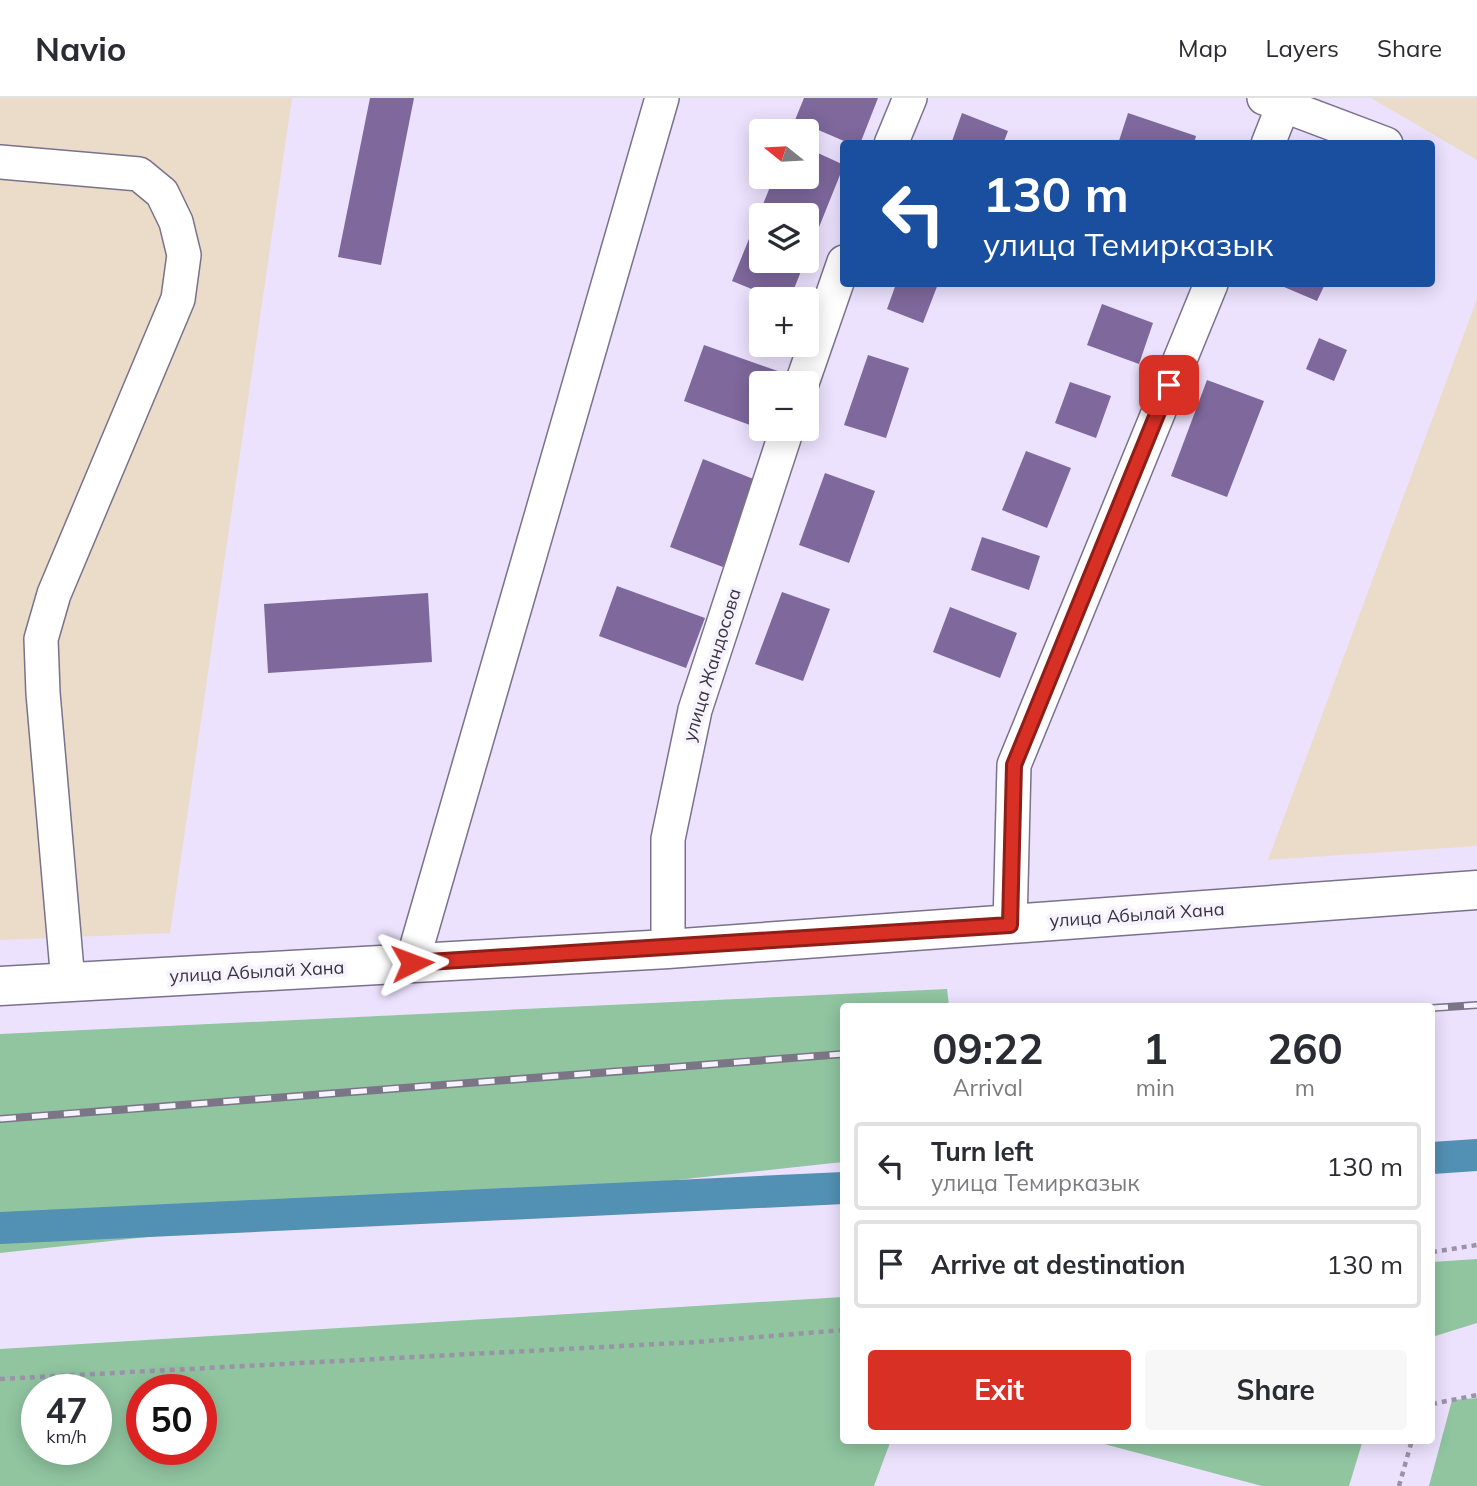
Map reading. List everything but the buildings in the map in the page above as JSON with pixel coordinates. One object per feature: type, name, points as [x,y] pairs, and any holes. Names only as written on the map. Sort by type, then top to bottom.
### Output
[{"type":"main road","name":"улица Абылай Хана","points":[[0,986],[668,949],[1477,890]]},
{"type":"street","points":[[412,963],[662,98]]},
{"type":"street","points":[[893,140],[910,98]]},
{"type":"street","points":[[1269,140],[1274,102],[1375,140]]},
{"type":"street","points":[[0,162],[139,174],[162,193],[176,222],[184,255],[178,299],[54,594],[41,639],[44,707],[68,982]]},
{"type":"street","points":[[806,371],[840,274]]},
{"type":"street","points":[[1010,925],[1014,765],[1210,287]]},
{"type":"street","name":"улица Жандосова","points":[[668,949],[668,839],[695,710],[783,441]]},
{"type":"path","points":[[1435,1252],[1477,1245]]},
{"type":"path","points":[[0,1379],[697,1342],[840,1330]]},
{"type":"path","points":[[1435,1403],[1477,1395]]},
{"type":"path","points":[[1399,1486],[1411,1444]]},
{"type":"shaded area","points":[[0,98],[292,98],[170,933],[0,940]]},
{"type":"shaded area","points":[[1371,98],[1477,98],[1477,160]]},
{"type":"shaded area","points":[[1477,299],[1477,846],[1268,860]]},
{"type":"green space","points":[[947,989],[949,1003],[840,1003],[840,1162],[0,1253],[0,1034]]},
{"type":"green space","points":[[1477,1259],[1477,1323],[1435,1336],[1435,1262]]},
{"type":"green space","points":[[840,1297],[840,1444],[890,1444],[874,1486],[0,1486],[0,1349]]},
{"type":"green space","points":[[1477,1398],[1477,1486],[1429,1486],[1452,1400]]},
{"type":"green space","points":[[1104,1444],[1362,1444],[1349,1486],[1262,1486]]},
{"type":"waterway","points":[[1435,1158],[1477,1155]]},
{"type":"waterway","points":[[0,1228],[840,1188]]},
{"type":"railway","points":[[1435,1008],[1477,1005]]},
{"type":"railway","points":[[0,1119],[840,1054]]},
{"type":"route","points":[[412,963],[668,949],[1010,925],[1014,765],[1169,385]]}]
